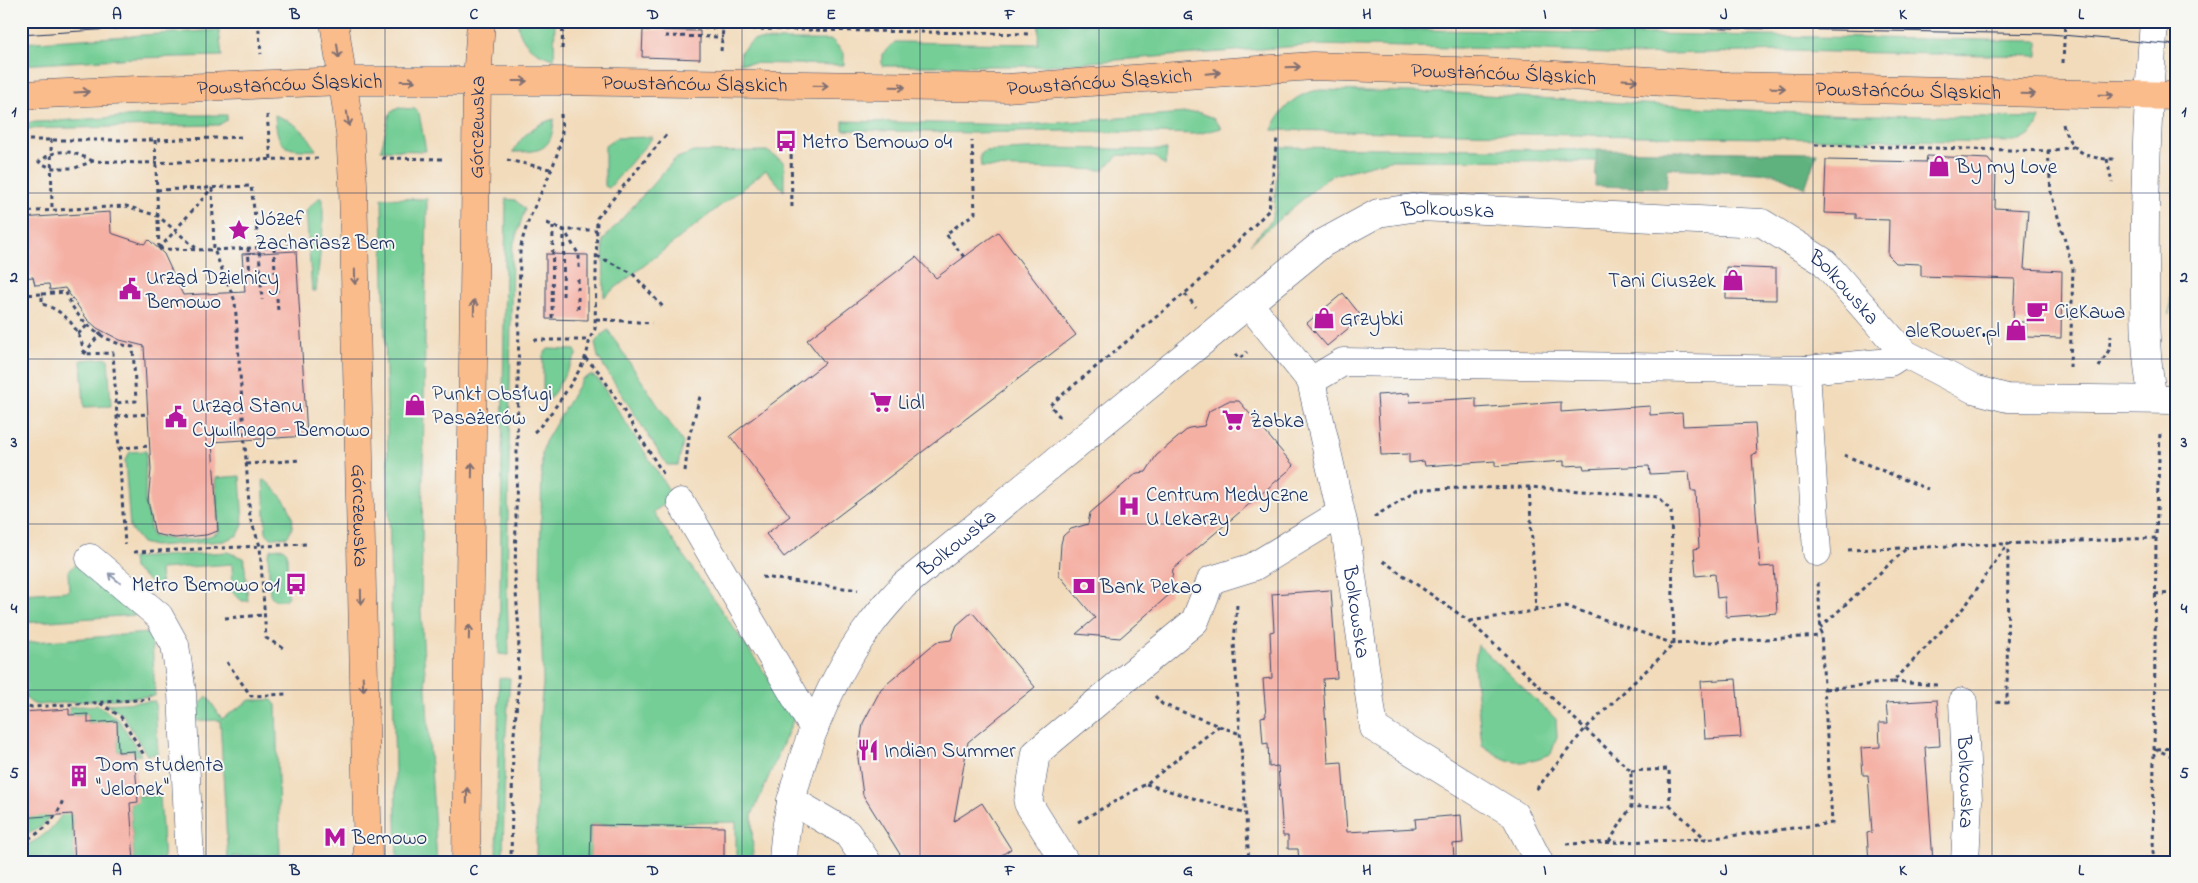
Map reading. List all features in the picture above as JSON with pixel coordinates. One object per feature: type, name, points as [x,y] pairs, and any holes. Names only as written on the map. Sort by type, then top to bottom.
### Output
[{"type":"main road","name":"Górczewska","points":[[334,21],[350,133],[353,184],[368,862]]},
{"type":"main road","name":"Górczewska","points":[[466,862],[477,81],[481,21]]},
{"type":"main road","name":"Powstańców Śląskich","points":[[21,95],[342,81],[1006,88],[1282,68],[1359,67],[1540,74],[1729,86],[2177,96]]},
{"type":"street","points":[[2154,21],[2148,96],[2144,199],[2145,318],[2148,375],[2165,399]]},
{"type":"street","name":"Bolkowska","points":[[783,862],[792,800],[814,729],[841,671],[870,624],[896,594],[1322,244],[1378,213],[1419,206],[1762,223],[1824,262],[1904,353],[1973,389],[2007,398],[2165,399]]},
{"type":"street","name":"Bolkowska","points":[[1248,303],[1311,381],[1343,525],[1374,728],[1515,815],[1534,854]]},
{"type":"street","points":[[1311,381],[1343,362],[1806,370],[1890,362],[1904,353]]},
{"type":"street","points":[[1806,370],[1817,552]]},
{"type":"street","points":[[681,502],[814,729]]},
{"type":"street","points":[[1065,862],[1028,803],[1036,753],[1196,621],[1211,580],[1253,567],[1343,525]]},
{"type":"street","points":[[90,558],[158,616],[175,645],[182,693],[190,862]]},
{"type":"street","name":"Bolkowska","points":[[1963,702],[1968,801],[1965,862]]},
{"type":"street","points":[[792,800],[847,834],[867,862]]},
{"type":"path","points":[[258,21],[262,54]]},
{"type":"path","points":[[562,55],[563,21]]},
{"type":"path","points":[[2063,57],[2065,21]]},
{"type":"path","points":[[592,26],[1032,34]]},
{"type":"path","points":[[715,51],[722,51],[723,28]]},
{"type":"path","points":[[665,36],[722,37]]},
{"type":"path","points":[[267,111],[271,159]]},
{"type":"path","points":[[512,862],[513,745],[518,691],[515,580],[520,252],[524,232],[550,169],[562,132],[561,115]]},
{"type":"path","points":[[2062,120],[2067,138],[2072,147],[2084,155],[2094,158],[2122,158]]},
{"type":"path","points":[[534,432],[544,424],[585,358],[588,340],[595,329],[597,218],[666,135]]},
{"type":"path","points":[[21,140],[156,140],[244,137]]},
{"type":"path","points":[[1080,443],[1050,405],[1202,279],[1269,210],[1278,138]]},
{"type":"path","points":[[50,139],[52,210]]},
{"type":"path","points":[[156,140],[159,249]]},
{"type":"path","points":[[964,257],[946,234],[975,213],[972,141]]},
{"type":"path","points":[[1815,145],[2048,151],[2072,147]]},
{"type":"path","points":[[791,147],[792,208]]},
{"type":"path","points":[[2048,151],[2051,193],[2072,268],[2069,374]]},
{"type":"path","points":[[93,162],[74,153],[51,152],[38,162],[51,168],[75,168],[93,162],[321,158]]},
{"type":"path","points":[[378,158],[430,159]]},
{"type":"path","points":[[507,160],[550,169]]},
{"type":"path","points":[[157,190],[251,186],[259,248],[262,300]]},
{"type":"path","points":[[159,249],[212,188]]},
{"type":"path","points":[[212,188],[214,250],[234,301],[250,518],[260,546],[266,638],[285,649]]},
{"type":"path","points":[[21,212],[126,206],[158,216],[176,229],[196,248]]},
{"type":"path","points":[[547,223],[564,230],[597,230]]},
{"type":"path","points":[[552,318],[553,225]]},
{"type":"path","points":[[564,230],[579,255],[579,271]]},
{"type":"path","points":[[563,296],[564,230]]},
{"type":"path","points":[[159,249],[196,248],[214,250],[289,246]]},
{"type":"path","points":[[274,247],[275,273]]},
{"type":"path","points":[[248,248],[250,275]]},
{"type":"path","points":[[597,256],[632,273],[663,306]]},
{"type":"path","points":[[578,279],[578,290]]},
{"type":"path","points":[[276,281],[277,292]]},
{"type":"path","points":[[21,295],[66,292],[73,306],[89,324],[113,342],[133,347],[136,401],[116,403]]},
{"type":"path","points":[[42,294],[42,304],[67,317],[78,334],[84,354]]},
{"type":"path","points":[[578,296],[578,309]]},
{"type":"path","points":[[277,298],[278,311]]},
{"type":"path","points":[[596,319],[652,323]]},
{"type":"path","points":[[78,334],[89,324]]},
{"type":"path","points":[[84,354],[101,333]]},
{"type":"path","points":[[534,340],[588,340]]},
{"type":"path","points":[[84,354],[113,353],[125,552],[306,544]]},
{"type":"path","points":[[585,358],[600,373],[681,502]]},
{"type":"path","points":[[681,502],[689,437],[701,393]]},
{"type":"path","points":[[2153,862],[2156,538],[2160,433],[2165,399]]},
{"type":"path","points":[[117,416],[148,414]]},
{"type":"path","points":[[1809,441],[1928,489]]},
{"type":"path","points":[[119,448],[150,446]]},
{"type":"path","points":[[246,464],[301,460]]},
{"type":"path","points":[[1529,487],[1536,611]]},
{"type":"path","points":[[1585,729],[1674,644],[1671,510],[1659,497],[1529,487],[1418,490],[1343,525],[1469,621],[1585,729],[1631,771],[1668,769],[1670,806]]},
{"type":"path","points":[[1534,854],[1609,842],[1706,839],[1832,823],[1825,689],[1820,636],[1817,552],[2156,538]]},
{"type":"path","points":[[1893,682],[1966,605],[2008,543]]},
{"type":"path","points":[[1825,689],[1893,682],[1940,685],[1963,702],[2007,703],[2008,543]]},
{"type":"path","points":[[1820,628],[1907,547]]},
{"type":"path","points":[[722,573],[896,594]]},
{"type":"path","points":[[2155,594],[2177,593]]},
{"type":"path","points":[[1238,601],[1234,643],[1249,862]]},
{"type":"path","points":[[1469,621],[1566,606],[1674,644],[1820,636]]},
{"type":"path","points":[[225,618],[264,615]]},
{"type":"path","points":[[227,662],[251,696],[286,694]]},
{"type":"path","points":[[1134,671],[1162,704],[1240,734]]},
{"type":"path","points":[[21,704],[32,707],[151,699]]},
{"type":"path","points":[[99,702],[121,717],[144,755]]},
{"type":"path","points":[[1050,838],[1146,784],[1220,726]]},
{"type":"path","points":[[2154,749],[2177,748]]},
{"type":"path","points":[[2154,749],[2177,758]]},
{"type":"path","points":[[1609,842],[1631,807],[1631,771]]},
{"type":"path","points":[[1146,784],[1246,814]]},
{"type":"path","points":[[21,842],[31,838],[49,824],[61,807],[63,799]]},
{"type":"path","points":[[1631,807],[1670,806],[1706,839]]},
{"type":"green space","points":[[517,21],[555,21],[554,59],[534,51],[529,46],[521,36]]},
{"type":"green space","points":[[1039,23],[2038,41],[2038,56],[1786,51],[1629,55],[1504,49],[1313,45],[1038,66],[882,66],[882,54],[895,42],[1038,44]]},
{"type":"green space","points":[[219,30],[222,56],[134,58],[21,65],[21,43]]},
{"type":"green space","points":[[753,40],[832,40],[844,53],[844,65],[740,63],[741,51]]},
{"type":"green space","points":[[1321,90],[1450,93],[1817,114],[2040,118],[2031,134],[2024,139],[2014,142],[1272,130],[1280,115],[1291,102],[1304,94]]},
{"type":"green space","points":[[398,108],[415,109],[419,113],[426,151],[381,150],[390,113]]},
{"type":"green space","points":[[1198,112],[1213,118],[1222,128],[1197,134],[1066,131],[972,133],[843,130],[843,121],[1026,125]]},
{"type":"green space","points":[[157,115],[227,115],[227,120],[219,125],[21,129],[21,123]]},
{"type":"green space","points":[[275,115],[304,132],[316,150],[296,150],[284,145],[278,135]]},
{"type":"green space","points":[[554,119],[551,137],[544,147],[538,150],[513,152],[530,131]]},
{"type":"green space","points":[[653,137],[609,188],[605,186],[605,146],[616,138]]},
{"type":"green space","points":[[1279,147],[1597,150],[1597,161],[1390,160],[1330,176],[1250,244],[1271,221],[1274,211]]},
{"type":"green space","points":[[1048,148],[1167,150],[1165,166],[1155,157],[1119,155],[1103,170],[981,167],[980,155],[985,151]]},
{"type":"green space","points":[[1597,150],[1817,153],[1805,188],[1775,174],[1668,168],[1666,188],[1595,186]]},
{"type":"green space","points":[[767,151],[784,162],[784,191],[766,170],[604,297],[603,240],[675,159],[693,152]]},
{"type":"green space","points":[[2174,183],[2177,183],[2177,286],[2174,287],[2170,315]]},
{"type":"green space","points":[[319,198],[323,198],[323,228],[316,291],[312,291],[306,210]]},
{"type":"green space","points":[[382,198],[427,199],[421,611],[437,862],[397,862]]},
{"type":"green space","points":[[506,199],[515,200],[525,209],[512,249],[507,590],[509,655],[499,654]]},
{"type":"green space","points":[[608,330],[683,443],[678,465],[667,465],[598,357],[595,343]]},
{"type":"green space","points":[[548,349],[575,350],[577,354],[548,401],[543,396],[543,355]]},
{"type":"green space","points":[[108,358],[111,406],[84,407],[81,360]]},
{"type":"green space","points":[[591,375],[598,379],[674,498],[653,512],[795,716],[752,815],[753,862],[736,862],[736,822],[591,825],[590,862],[536,862],[537,745],[543,683],[540,585],[542,454],[545,442],[582,379]]},
{"type":"green space","points":[[146,451],[145,502],[152,536],[195,539],[219,532],[215,478],[240,476],[243,525],[238,535],[224,541],[154,546],[142,543],[130,528],[125,460],[130,452]]},
{"type":"green space","points":[[263,480],[283,498],[291,513],[292,529],[287,537],[271,538],[266,533]]},
{"type":"green space","points":[[283,548],[287,552],[288,596],[285,600],[275,600],[270,595],[268,554],[271,549]]},
{"type":"green space","points":[[227,552],[244,558],[248,601],[242,601],[233,593],[232,564],[160,569],[161,591],[133,568],[132,558]]},
{"type":"green space","points":[[75,565],[136,615],[21,623],[21,594],[69,591],[68,571]]},
{"type":"green space","points":[[148,633],[152,639],[155,696],[37,705],[30,702],[25,695],[20,678],[21,643]]},
{"type":"green space","points":[[1478,645],[1556,719],[1557,737],[1551,754],[1530,761],[1515,762],[1501,757],[1482,745],[1474,667]]},
{"type":"green space","points":[[499,678],[510,678],[505,746],[503,862],[496,862]]},
{"type":"green space","points":[[207,696],[222,719],[250,700],[272,700],[276,705],[280,855],[233,857],[233,862],[224,862],[228,861],[220,720],[194,721],[197,707]]},
{"type":"green space","points":[[155,701],[158,754],[147,755],[123,715],[106,704]]},
{"type":"green space","points":[[98,705],[119,720],[141,755],[135,756],[134,751],[118,752],[117,722],[88,723],[88,714],[69,715],[69,707]]},
{"type":"green space","points":[[160,795],[164,862],[134,862],[130,803],[137,802],[137,796]]},
{"type":"green space","points":[[71,798],[75,862],[21,862],[21,847],[30,844],[45,834],[57,822]]},
{"type":"green space","points":[[54,811],[41,827],[21,838],[21,818]]},
{"type":"building","points":[[643,30],[700,31],[700,59],[642,57]]},
{"type":"building","points":[[1927,156],[1988,159],[1996,169],[1995,208],[2028,210],[2024,269],[2062,271],[2061,338],[2026,337],[2026,322],[2013,322],[2015,279],[1921,276],[1921,264],[1896,263],[1888,255],[1889,220],[1856,219],[1856,214],[1824,213],[1826,160],[1926,162]]},
{"type":"building","points":[[110,212],[111,233],[144,244],[149,240],[164,254],[183,295],[245,292],[242,254],[296,251],[307,436],[212,442],[218,531],[206,535],[175,538],[155,534],[148,501],[151,470],[144,346],[120,340],[97,328],[87,319],[65,288],[50,290],[49,284],[35,285],[33,277],[21,278],[21,218]]},
{"type":"building","name":"Lidl","points":[[998,232],[1076,335],[784,557],[766,534],[790,516],[730,436],[825,363],[807,340],[916,257],[936,278]]},
{"type":"building","points":[[546,254],[588,255],[588,320],[546,319]]},
{"type":"building","points":[[1726,267],[1776,269],[1776,300],[1726,299]]},
{"type":"building","points":[[1343,293],[1362,317],[1327,346],[1307,323]]},
{"type":"building","points":[[1409,393],[1410,402],[1476,398],[1476,408],[1561,402],[1561,412],[1650,406],[1650,415],[1682,413],[1683,426],[1755,423],[1757,454],[1752,455],[1760,567],[1774,566],[1777,613],[1726,617],[1725,597],[1717,598],[1715,574],[1696,576],[1694,549],[1699,548],[1696,491],[1691,491],[1689,472],[1650,474],[1649,466],[1584,469],[1583,465],[1564,466],[1564,461],[1495,466],[1495,461],[1425,466],[1424,461],[1409,463],[1409,454],[1381,455],[1377,395]]},
{"type":"building","points":[[1228,401],[1239,401],[1294,466],[1173,569],[1170,594],[1120,638],[1076,634],[1095,618],[1059,575],[1063,536],[1071,529],[1088,524],[1090,513],[1137,473],[1146,472],[1156,456],[1189,428],[1204,426],[1209,411]]},
{"type":"building","points":[[1331,590],[1337,678],[1323,679],[1328,763],[1342,762],[1347,832],[1416,828],[1415,819],[1461,815],[1463,843],[1453,844],[1454,858],[1445,858],[1445,862],[1299,862],[1298,849],[1288,849],[1288,836],[1283,836],[1278,766],[1269,767],[1268,743],[1263,744],[1261,717],[1266,716],[1263,679],[1272,678],[1270,632],[1274,631],[1272,594]]},
{"type":"building","points":[[972,612],[1035,687],[968,742],[954,821],[982,803],[1011,849],[991,862],[914,862],[912,858],[903,859],[863,795],[858,758],[863,723],[881,689],[936,642],[951,640],[957,625]]},
{"type":"building","points":[[1736,679],[1741,737],[1705,739],[1701,681]]},
{"type":"building","points":[[1937,700],[1940,746],[1925,747],[1933,862],[1869,862],[1867,833],[1872,832],[1868,775],[1863,775],[1861,748],[1880,747],[1879,723],[1888,723],[1886,703]]},
{"type":"building","name":"Dom studenta \"Jelonek\"","points":[[69,709],[69,715],[88,714],[88,723],[117,721],[118,752],[134,751],[138,802],[130,803],[134,862],[75,862],[72,814],[21,818],[21,712]]},
{"type":"building","points":[[591,825],[724,827],[724,862],[590,862]]},
{"type":"tram line","points":[[21,35],[232,21]]},
{"type":"tram line","points":[[1354,21],[2050,34],[2177,45]]},
{"type":"tram line","points":[[2144,21],[2177,24]]},
{"type":"place","name":"Metro Bemowo 04","points":[[786,141]]},
{"type":"place","name":"By my Love","points":[[1939,166]]},
{"type":"place","name":"Józef Zachariasz Bem","points":[[239,230]]},
{"type":"place","name":"Tani Ciuszek","points":[[1733,280]]},
{"type":"place","name":"Urząd Dzielnicy Bemowo","points":[[130,289]]},
{"type":"place","name":"CieKawa","points":[[2037,311]]},
{"type":"place","name":"Grzybki","points":[[1324,318]]},
{"type":"place","name":"aleRower.pl","points":[[2016,330]]},
{"type":"place","name":"Lidl","points":[[881,402]]},
{"type":"place","name":"Punkt Obsługi Pasażerów","points":[[415,405]]},
{"type":"place","name":"Urząd Stanu Cywilnego - Bemowo","points":[[176,417]]},
{"type":"place","name":"Żabka","points":[[1233,420]]},
{"type":"place","name":"Centrum Medyczne U Lekarzy","points":[[1129,506]]},
{"type":"place","name":"Metro Bemowo 01","points":[[296,584]]},
{"type":"place","name":"Bank Pekao","points":[[1084,586]]},
{"type":"place","name":"Indian Summer","points":[[868,750]]},
{"type":"place","name":"Dom studenta \"Jelonek\"","points":[[79,776]]},
{"type":"place","name":"Bemowo","points":[[335,837]]}]
